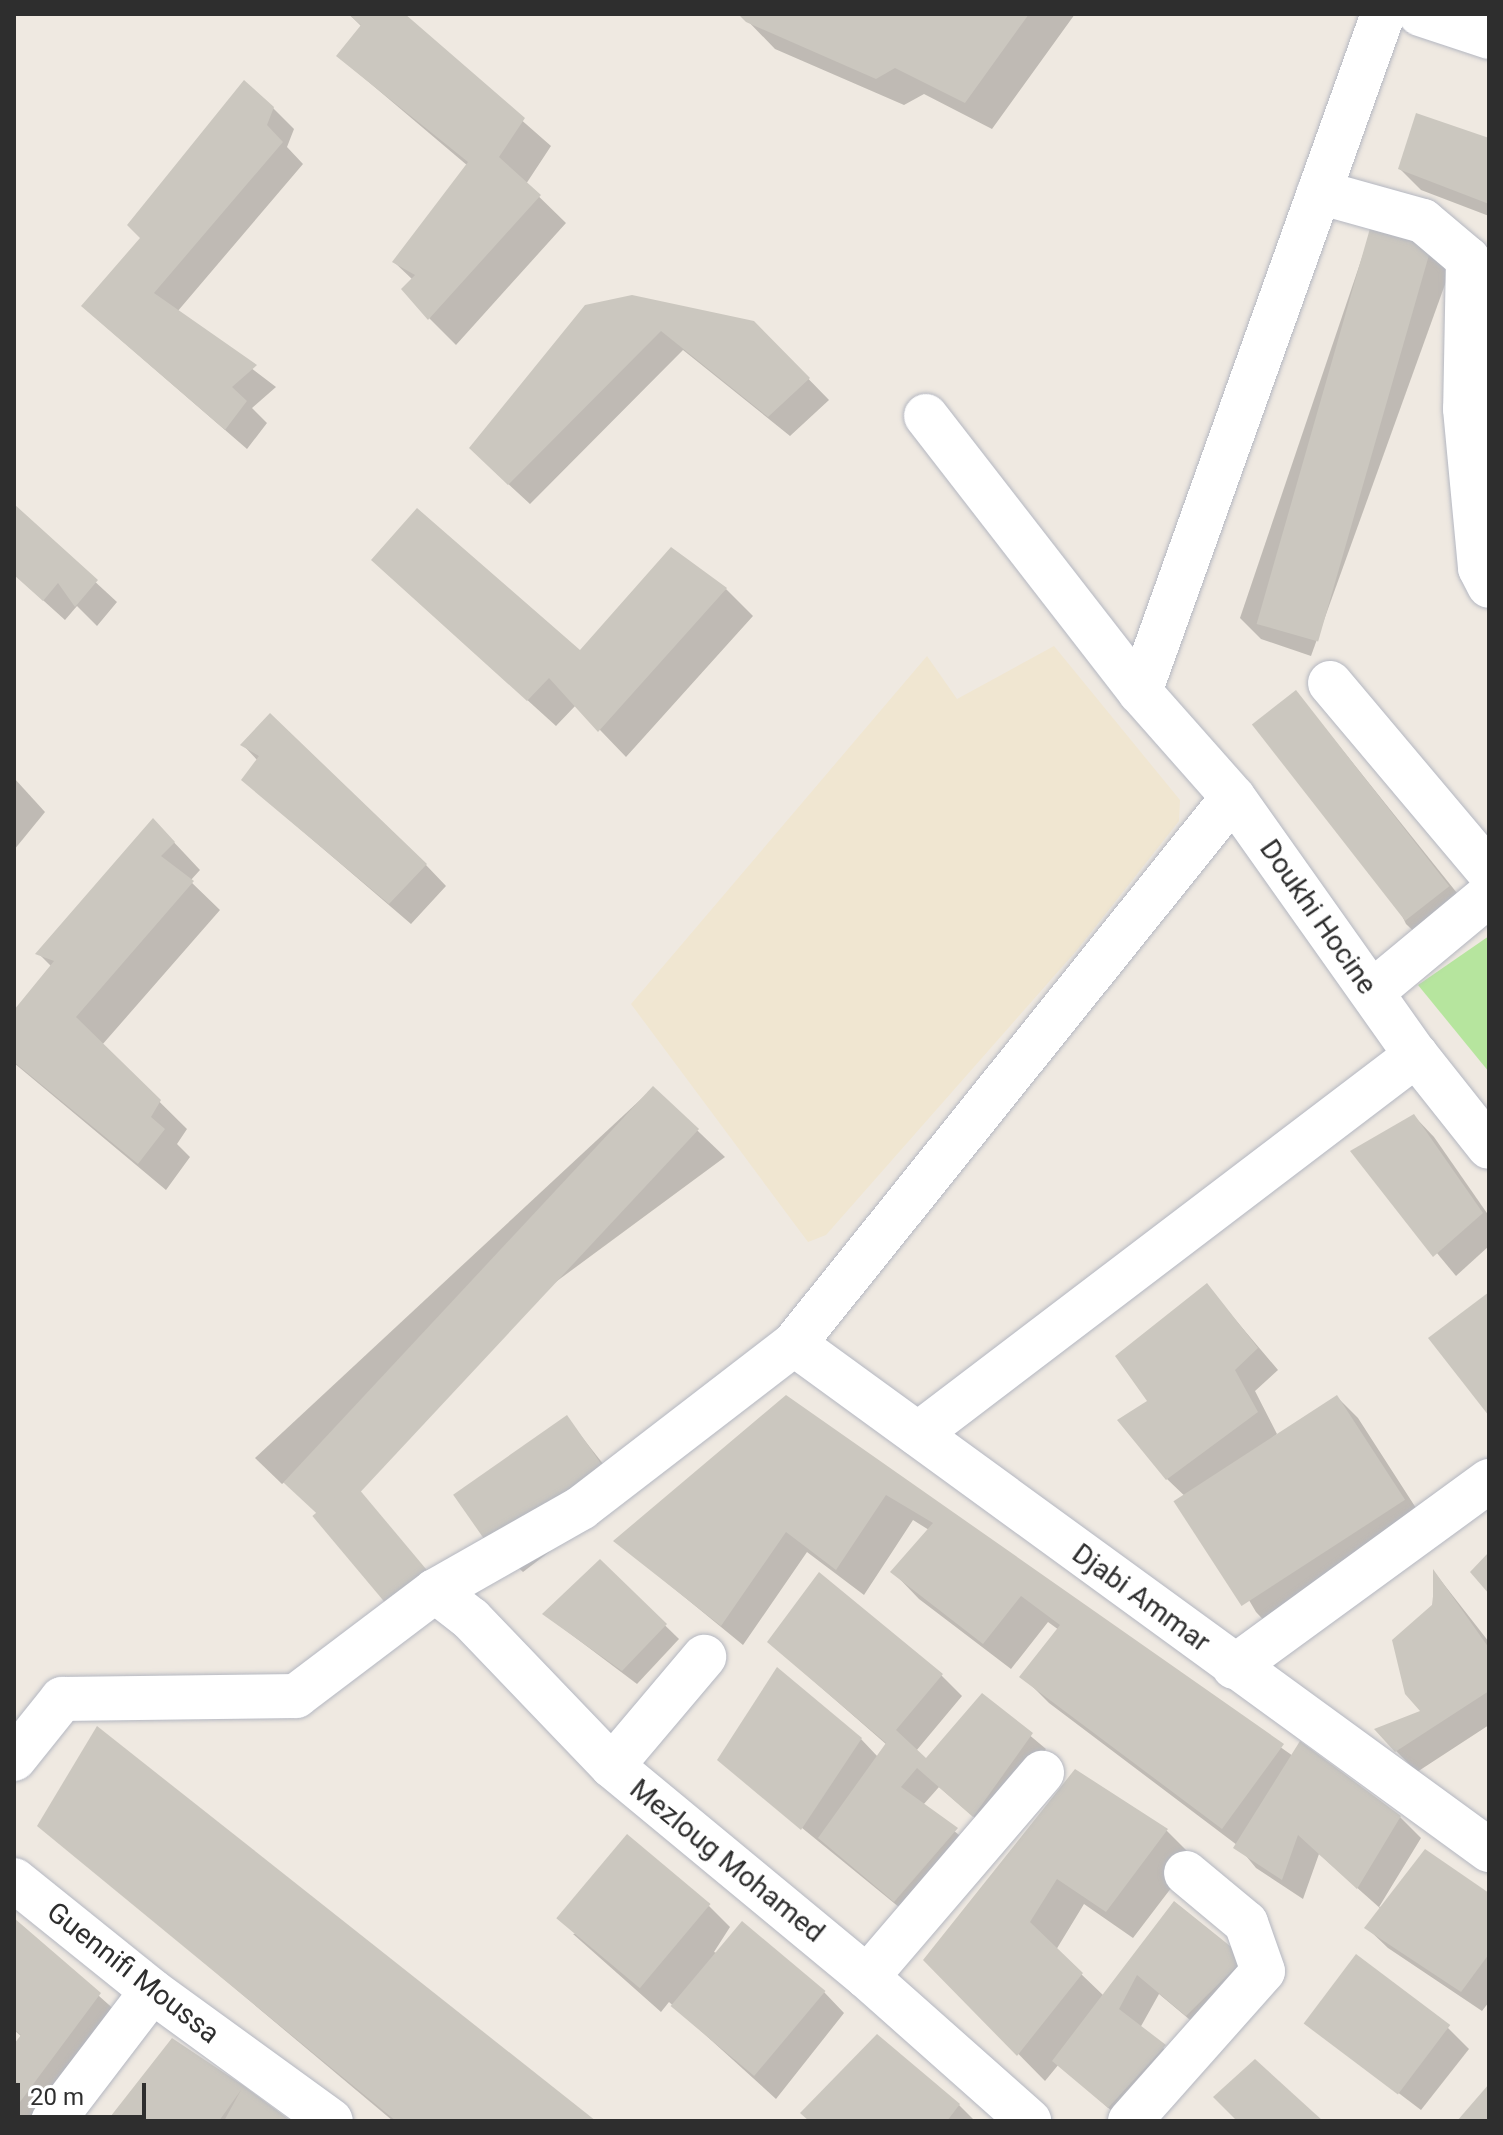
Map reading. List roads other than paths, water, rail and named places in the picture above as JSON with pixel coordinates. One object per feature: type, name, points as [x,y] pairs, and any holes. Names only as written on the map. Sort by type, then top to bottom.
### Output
[{"type":"street","points":[[1140,692],[1383,14]]},
{"type":"street","points":[[1420,14],[1489,37]]},
{"type":"street","points":[[1319,192],[1423,221],[1468,259],[1465,409],[1480,568],[1489,586]]},
{"type":"street","name":"Doukhi Hocine","points":[[926,416],[1140,692],[1233,797],[1416,1055],[1489,1147]]},
{"type":"street","points":[[1330,683],[1489,872]]},
{"type":"street","points":[[14,1759],[62,1699],[296,1696],[435,1591],[581,1508],[794,1344],[1233,797]]},
{"type":"street","points":[[1372,992],[1489,895]]},
{"type":"street","points":[[918,1434],[1416,1055]]},
{"type":"street","name":"Djabi Ammar","points":[[794,1344],[1489,1850]]},
{"type":"street","points":[[1234,1667],[1489,1481]]},
{"type":"street","name":"Mezloug Mohamed","points":[[435,1591],[471,1619],[612,1766],[867,1977],[1029,2121]]},
{"type":"street","points":[[612,1766],[704,1657]]},
{"type":"street","points":[[867,1977],[1042,1773]]},
{"type":"street","points":[[1130,2121],[1263,1971],[1246,1923],[1186,1873]]},
{"type":"street","name":"Guennifi Moussa","points":[[14,1880],[152,1991],[331,2121]]},
{"type":"street","points":[[53,2121],[152,1991]]}]
